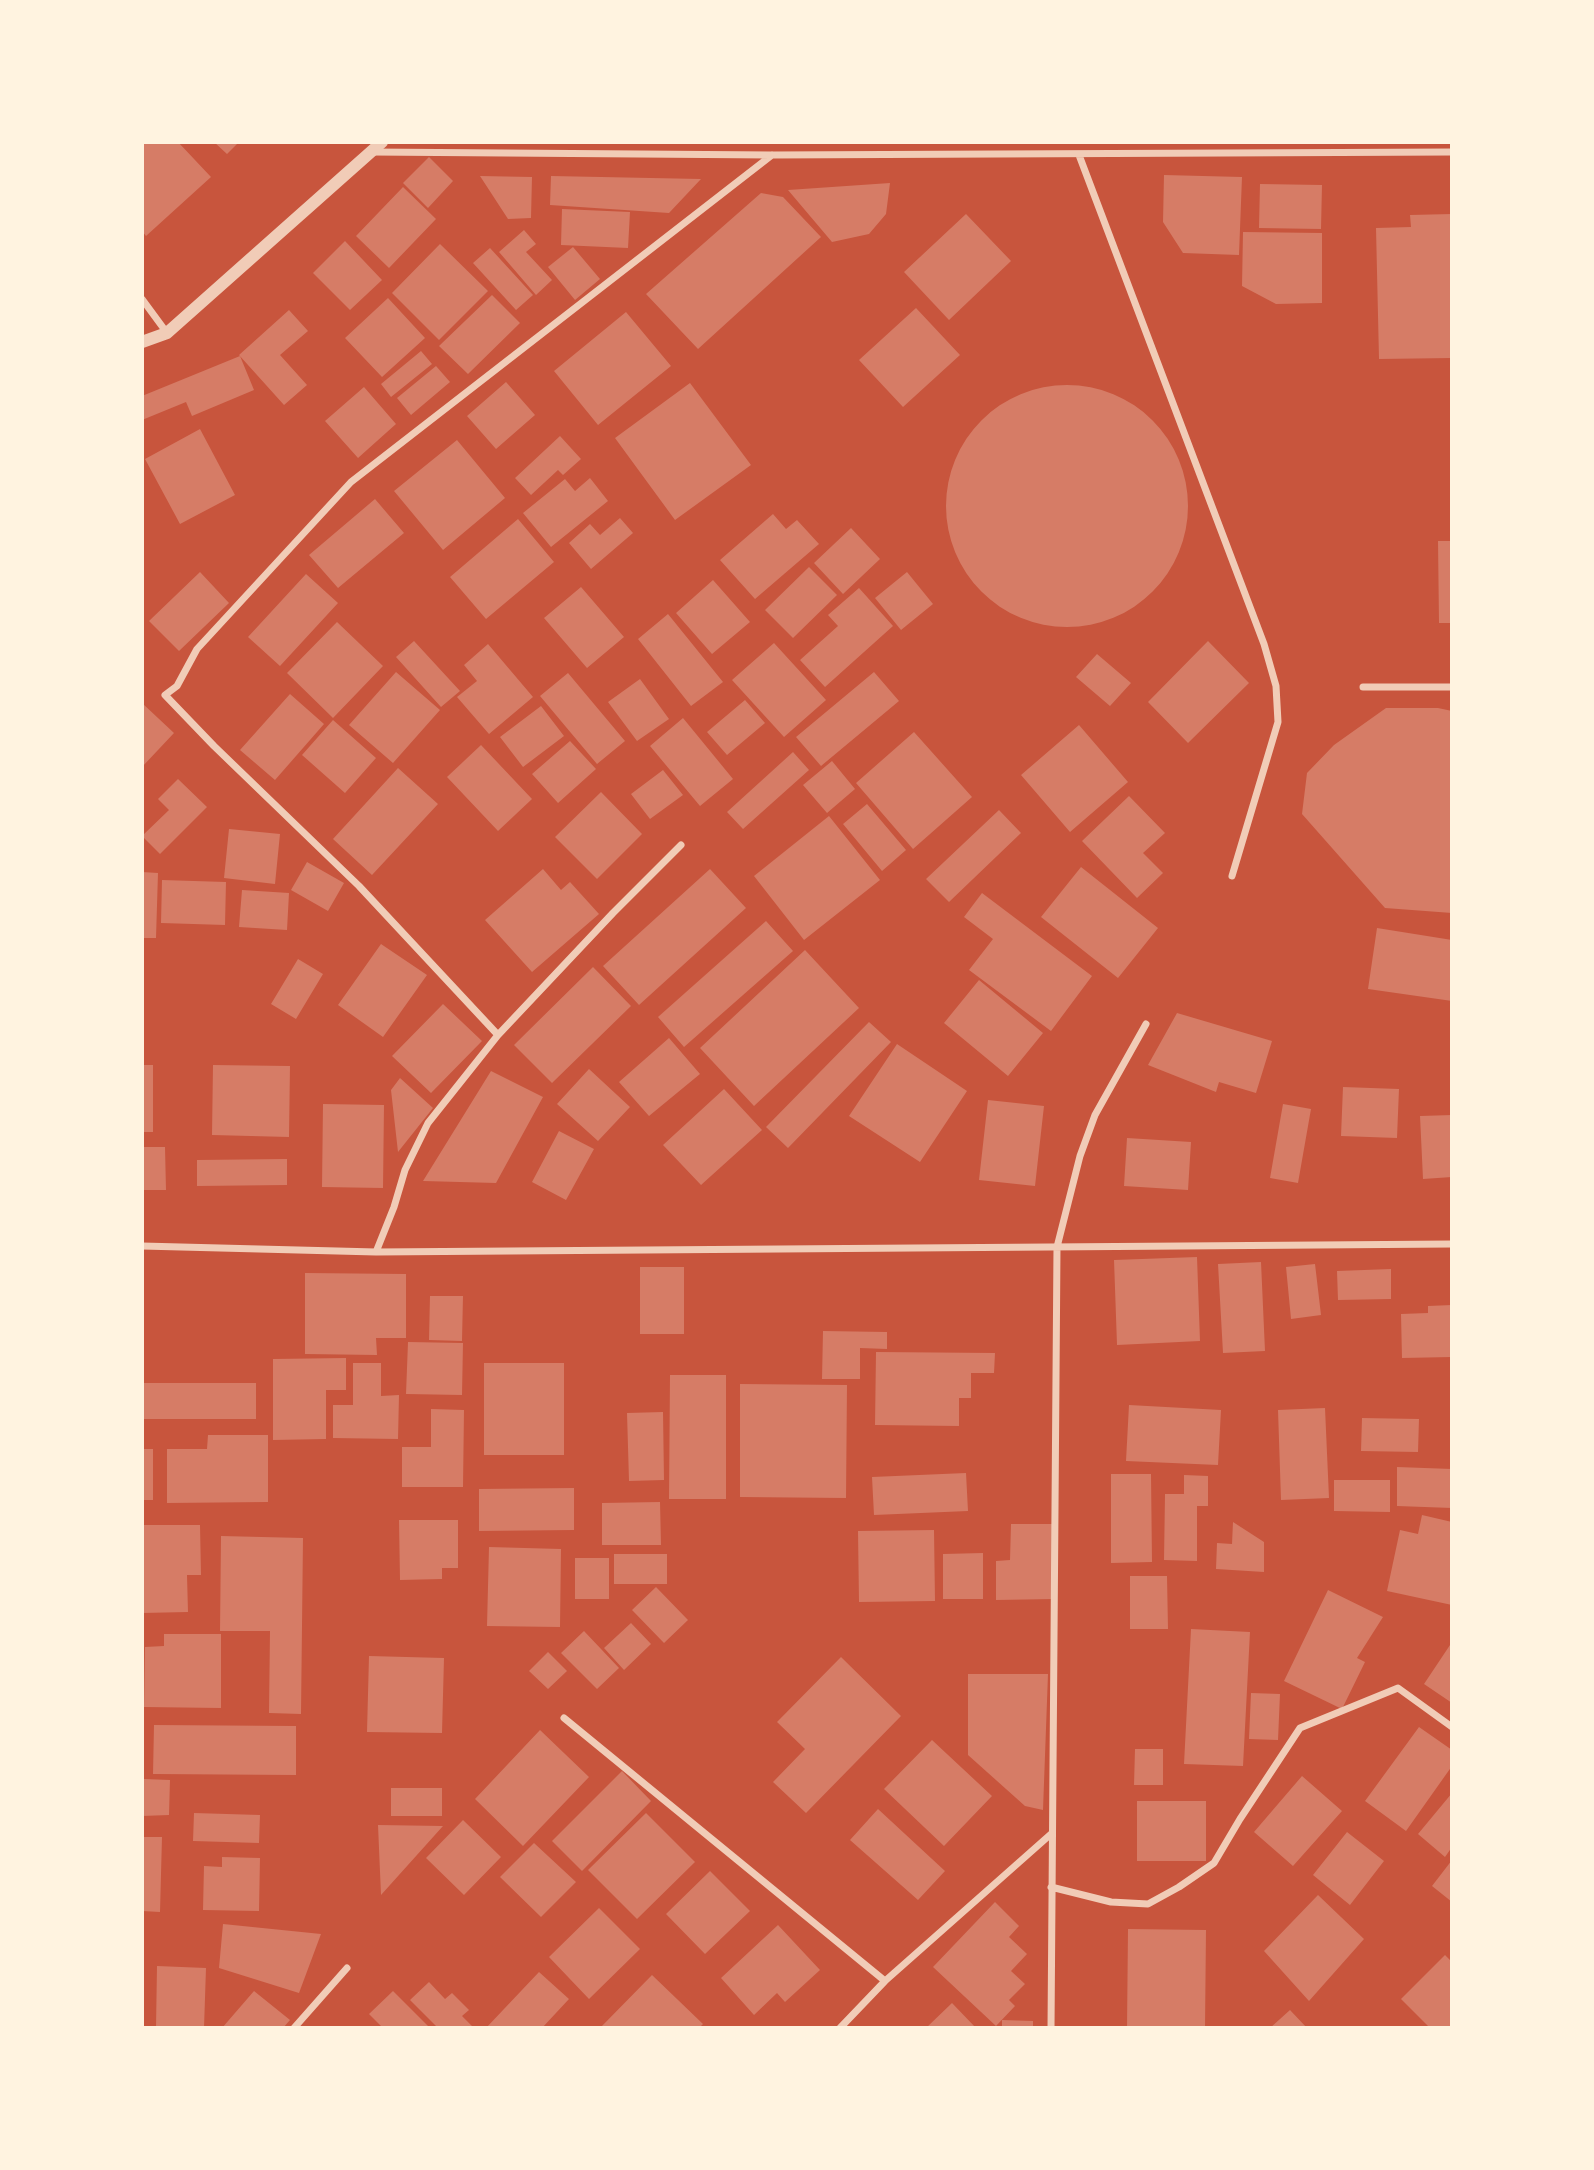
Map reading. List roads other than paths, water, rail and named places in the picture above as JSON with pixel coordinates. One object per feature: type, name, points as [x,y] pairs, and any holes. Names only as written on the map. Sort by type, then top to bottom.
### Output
[{"type":"street","points":[[142,342],[167,333],[382,142]]},
{"type":"street","points":[[371,152],[772,155],[1452,152]]},
{"type":"street","points":[[498,1035],[359,886],[165,695],[177,686],[197,649],[351,482],[772,155]]},
{"type":"street","points":[[1079,155],[1264,644],[1276,686],[1278,722],[1231,876]]},
{"type":"street","points":[[142,299],[167,333]]},
{"type":"street","points":[[1363,687],[1452,687]]},
{"type":"street","points":[[376,1252],[394,1208],[405,1170],[428,1123],[498,1035],[681,845]]},
{"type":"street","points":[[1051,2028],[1057,1247],[1080,1156],[1095,1115],[1146,1024]]},
{"type":"street","points":[[142,1246],[376,1252],[1452,1244]]},
{"type":"street","points":[[1051,1887],[1111,1902],[1148,1904],[1179,1887],[1214,1863],[1300,1728],[1398,1688],[1452,1727]]},
{"type":"street","points":[[564,1718],[885,1981]]},
{"type":"street","points":[[841,2028],[885,1981],[1051,1834]]},
{"type":"street","points":[[294,2028],[346,1968]]}]
